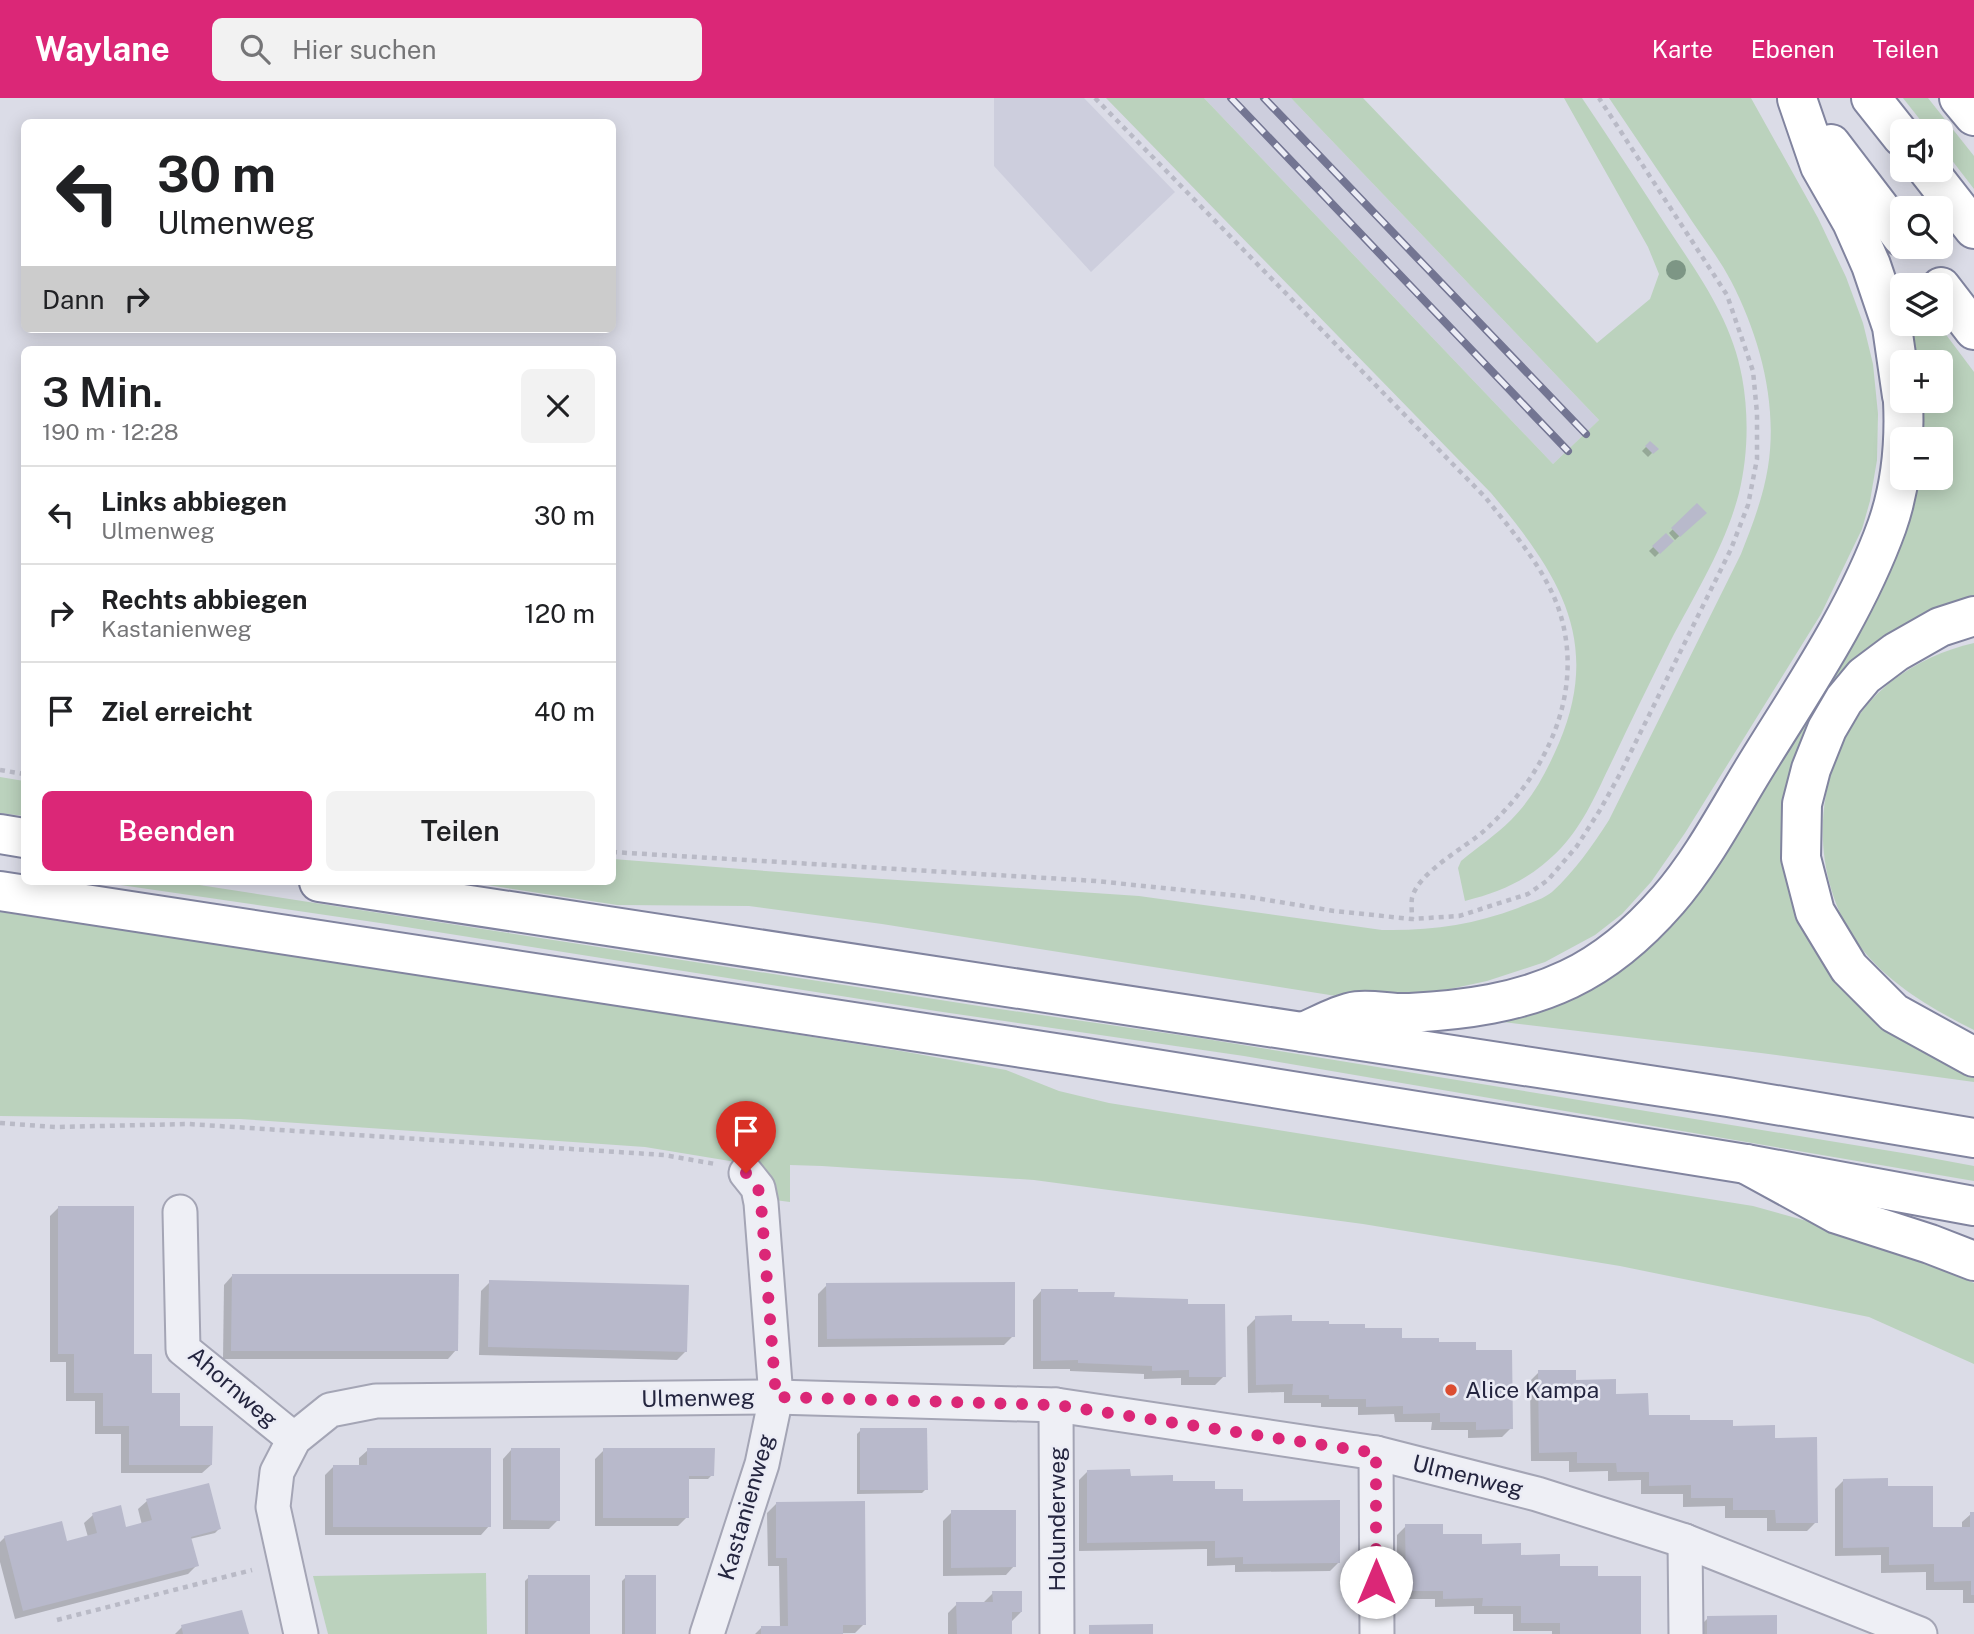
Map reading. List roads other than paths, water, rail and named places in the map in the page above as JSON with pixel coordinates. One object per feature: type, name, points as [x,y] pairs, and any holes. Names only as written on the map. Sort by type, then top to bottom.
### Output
[{"type":"highway","points":[[1796,98],[1890,221]]},
{"type":"highway","points":[[1796,98],[1821,166],[1852,222],[1871,265],[1892,327],[1896,350]]},
{"type":"highway","points":[[1871,98],[1890,122]]},
{"type":"highway","points":[[1959,98],[1974,116]]},
{"type":"highway","points":[[1937,182],[1974,229]]},
{"type":"highway","points":[[1919,259],[1930,273]]},
{"type":"highway","points":[[1953,303],[1974,330]]},
{"type":"highway","points":[[1303,1032],[1356,1011],[1407,1013],[1479,1007],[1525,996],[1570,979],[1601,961],[1634,935],[1669,899],[1707,845],[1815,669],[1864,582],[1888,524],[1896,494],[1902,467],[1903,413]]},
{"type":"highway","points":[[1974,616],[1940,627],[1896,652],[1864,676],[1844,700],[1827,729],[1811,769],[1802,804],[1801,858],[1815,912],[1849,968],[1894,1013],[1974,1057]]},
{"type":"highway","points":[[0,834],[21,838]]},
{"type":"highway","points":[[339,885],[1728,1097],[1974,1138]]},
{"type":"highway","points":[[0,891],[973,1040],[1746,1164],[1974,1206]]},
{"type":"highway","points":[[1746,1164],[1837,1214],[1974,1261]]},
{"type":"street","name":"Kastanienweg","points":[[707,1634],[762,1464],[776,1397],[761,1203],[758,1188],[746,1173]]},
{"type":"street","name":"Ahornweg","points":[[180,1212],[183,1349],[293,1439],[277,1472],[273,1507],[301,1634]]},
{"type":"street","name":"Ulmenweg","points":[[293,1439],[330,1410],[376,1401],[776,1397],[1056,1405],[1376,1453],[1537,1494],[1685,1541],[1920,1634]]},
{"type":"street","name":"Holunderweg","points":[[1056,1405],[1057,1634]]},
{"type":"street","points":[[1376,1453],[1377,1634]]},
{"type":"street","points":[[1685,1541],[1686,1634]]},
{"type":"railway","points":[[1231,98],[1568,451]]},
{"type":"railway","points":[[1264,98],[1586,434]]},
{"type":"place","name":"Alice Kampa","points":[[1451,1390]]}]
